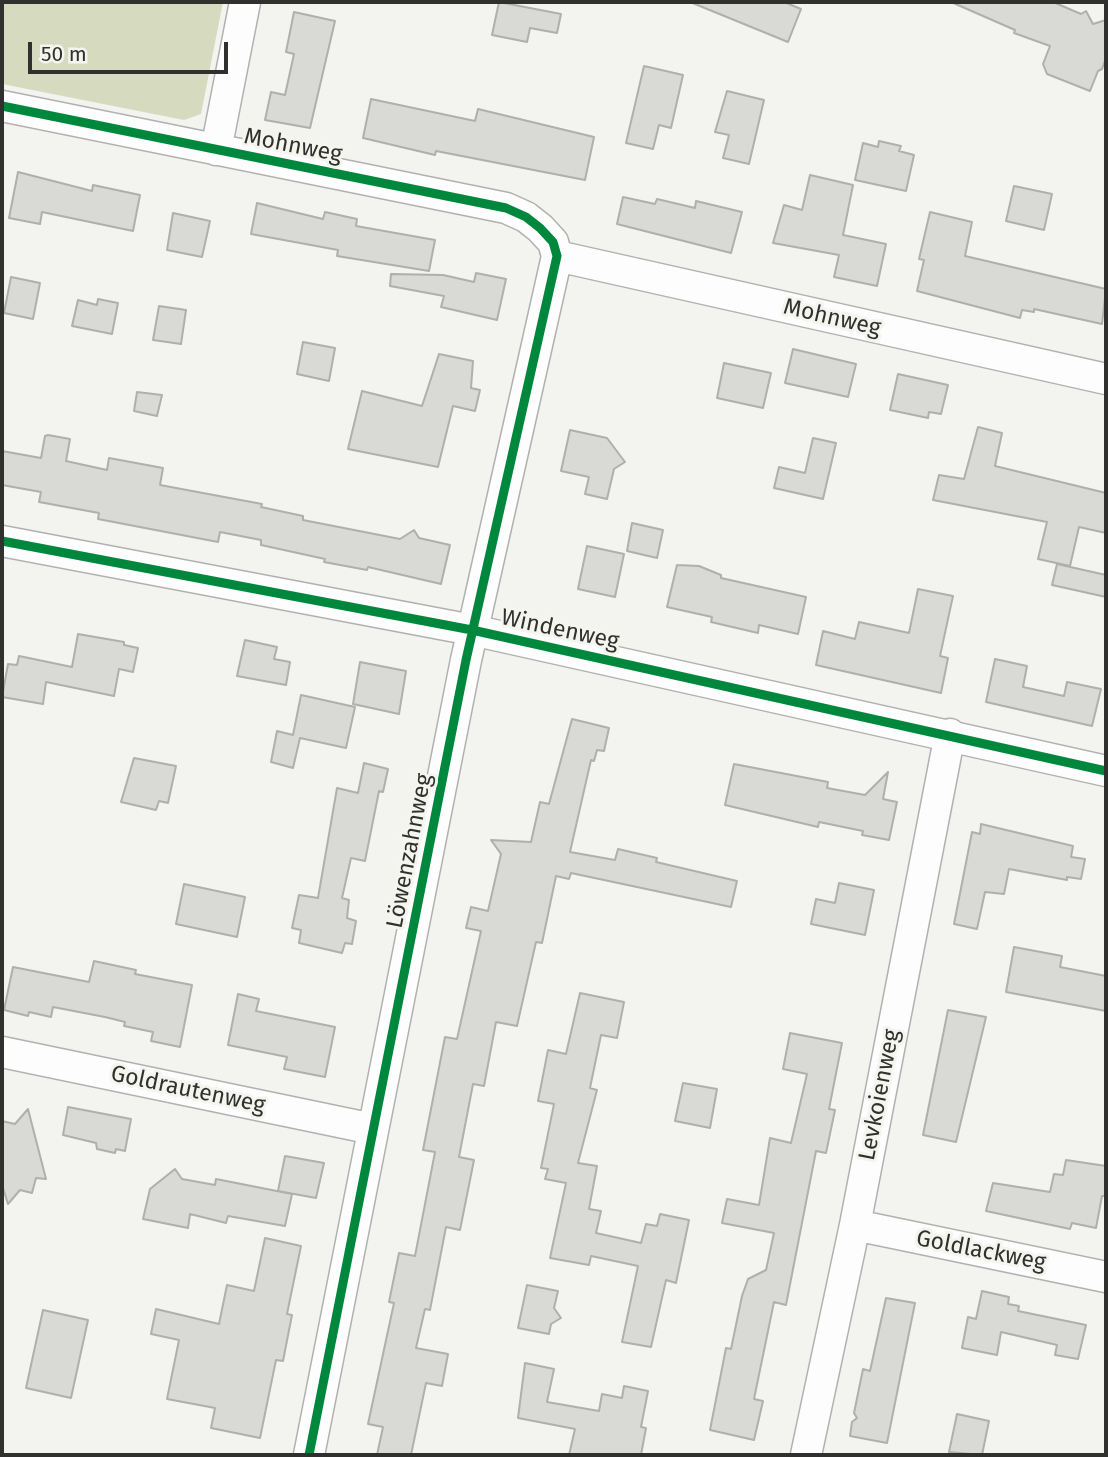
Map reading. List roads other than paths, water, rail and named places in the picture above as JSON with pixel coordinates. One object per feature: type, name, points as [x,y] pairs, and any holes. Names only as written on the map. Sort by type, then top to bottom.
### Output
[{"type":"street","points":[[216,150],[245,2]]},
{"type":"street","name":"Mohnweg","points":[[2,106],[506,208],[526,217],[540,229],[553,242],[557,256],[1106,379]]},
{"type":"street","name":"Löwenzahnweg","points":[[309,1455],[472,630],[557,256]]},
{"type":"street","name":"Windenweg","points":[[2,541],[472,630],[950,734],[1106,771]]},
{"type":"street","name":"Levkoienweg","points":[[806,1455],[855,1226],[950,734]]},
{"type":"street","name":"Goldrautenweg","points":[[2,1052],[373,1129]]},
{"type":"street","name":"Goldlackweg","points":[[855,1226],[1106,1277]]}]
